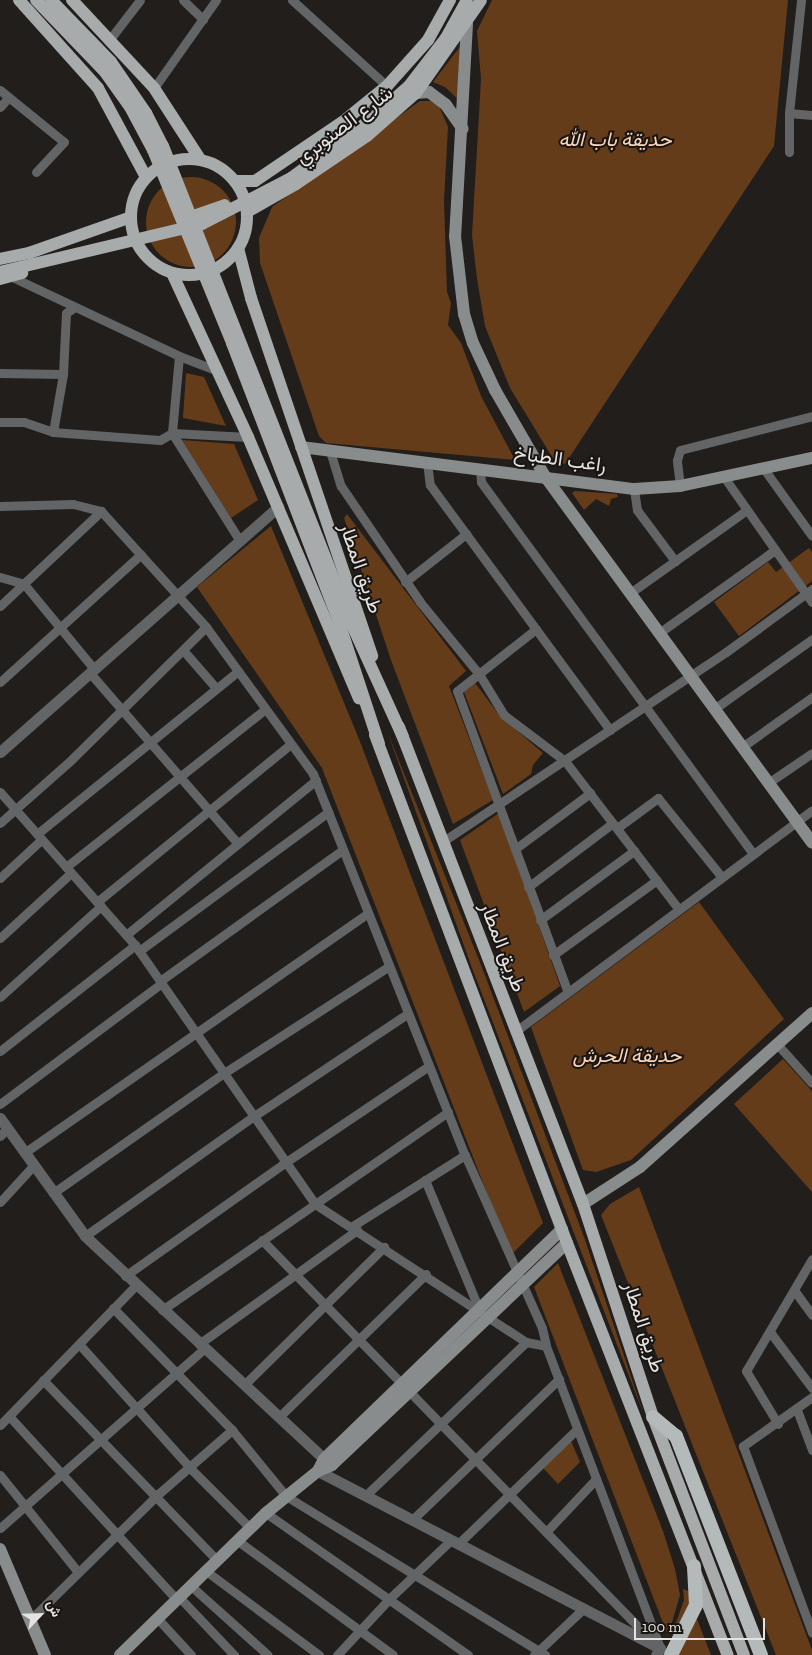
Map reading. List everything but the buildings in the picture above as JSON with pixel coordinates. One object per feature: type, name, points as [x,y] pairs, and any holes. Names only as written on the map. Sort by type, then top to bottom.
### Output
[{"type":"highway","points":[[653,1417],[676,1436],[761,1655]]},
{"type":"highway","points":[[662,1653],[696,1605],[694,1566]]},
{"type":"main road","points":[[19,0],[98,88],[146,178]]},
{"type":"main road","points":[[36,0],[105,72],[130,106],[153,150],[232,343],[335,613],[379,744]]},
{"type":"main road","points":[[51,0],[111,62],[146,113],[163,146],[352,625],[403,737]]},
{"type":"main road","name":"شارع الصنوبري","points":[[235,181],[255,181],[283,163],[387,86],[428,40],[450,0]]},
{"type":"main road","points":[[0,267],[169,225],[234,202],[284,175],[370,112],[404,81],[439,35],[460,0]]},
{"type":"main road","points":[[3,276],[202,224],[291,178],[374,117],[410,86],[446,38],[467,0]]},
{"type":"main road","name":"شارع الصنوبري","points":[[247,212],[296,184],[367,136],[416,93],[467,24],[481,0]]},
{"type":"main road","points":[[74,1],[154,88],[200,159]]},
{"type":"main road","points":[[467,24],[463,129],[455,236],[464,314],[495,390],[544,475],[812,843]]},
{"type":"main road","points":[[416,93],[429,92],[446,105],[463,129]]},
{"type":"main road","points":[[180,159],[200,159],[219,167],[235,181],[247,212],[246,231],[238,248],[212,271],[198,274],[172,272],[151,261],[139,247],[131,217],[132,202],[146,178],[161,165],[180,159]]},
{"type":"main road","points":[[283,163],[296,184]]},
{"type":"main road","points":[[0,260],[28,253],[131,217]]},
{"type":"main road","points":[[3,276],[109,250],[139,247]]},
{"type":"main road","name":"طريق المطار","points":[[238,248],[246,285],[358,620],[583,1204],[653,1417],[744,1655]]},
{"type":"main road","name":"طريق المطار","points":[[172,272],[248,437],[379,744],[567,1243],[728,1655]]},
{"type":"main road","name":"راغب الطباخ","points":[[301,447],[544,475],[634,489],[680,486],[812,459]]},
{"type":"main road","points":[[583,1204],[640,1167],[812,1013]]},
{"type":"main road","points":[[126,1654],[178,1599],[266,1513],[321,1465],[332,1465],[405,1388],[518,1280],[562,1229]]},
{"type":"main road","points":[[518,1280],[567,1243]]},
{"type":"main road","points":[[0,1549],[45,1655]]},
{"type":"street","points":[[110,39],[140,0]]},
{"type":"street","points":[[183,0],[203,19]]},
{"type":"street","points":[[154,88],[216,0]]},
{"type":"street","points":[[292,0],[387,86]]},
{"type":"street","points":[[789,152],[789,112],[802,0]]},
{"type":"street","points":[[0,90],[64,142],[36,172]]},
{"type":"street","points":[[0,107],[9,97]]},
{"type":"street","points":[[789,112],[812,115]]},
{"type":"street","points":[[3,276],[75,307],[179,356],[218,371]]},
{"type":"street","points":[[53,432],[63,374],[66,313],[75,307]]},
{"type":"street","points":[[179,356],[172,433],[240,541]]},
{"type":"street","points":[[0,373],[63,374]]},
{"type":"street","points":[[680,486],[677,460],[680,450],[812,416]]},
{"type":"street","points":[[0,422],[24,422],[53,432],[160,440],[172,433],[248,437]]},
{"type":"street","points":[[330,451],[340,486],[405,582],[479,674],[504,715],[565,761],[678,908]]},
{"type":"street","points":[[426,462],[430,485],[610,730]]},
{"type":"street","points":[[480,468],[481,482],[752,854]]},
{"type":"street","points":[[764,469],[812,536]]},
{"type":"street","points":[[724,477],[775,550],[809,591],[812,602]]},
{"type":"street","points":[[634,489],[637,510],[675,562]]},
{"type":"street","points":[[0,506],[73,504],[101,511],[206,627],[316,780],[367,914],[430,1066],[464,1155],[518,1280],[542,1328],[546,1346],[662,1653]]},
{"type":"street","points":[[0,752],[278,507]]},
{"type":"street","points":[[630,593],[747,510]]},
{"type":"street","points":[[0,606],[101,511]]},
{"type":"street","points":[[405,582],[466,534]]},
{"type":"street","points":[[659,633],[775,550]]},
{"type":"street","points":[[0,682],[141,554]]},
{"type":"street","points":[[0,577],[24,584],[122,710],[237,843]]},
{"type":"street","points":[[442,842],[565,761],[809,591]]},
{"type":"street","points":[[0,823],[122,710],[206,627]]},
{"type":"street","points":[[536,630],[457,691],[567,990]]},
{"type":"street","points":[[714,709],[812,639]]},
{"type":"street","points":[[183,650],[216,688]]},
{"type":"street","points":[[0,878],[39,836],[238,671]]},
{"type":"street","points":[[742,747],[812,698]]},
{"type":"street","points":[[0,938],[69,870],[181,776],[265,709]]},
{"type":"street","points":[[0,997],[99,904],[209,810],[291,744]]},
{"type":"street","points":[[768,783],[812,753]]},
{"type":"street","points":[[126,935],[316,780]]},
{"type":"street","points":[[0,792],[137,948],[315,1204],[426,1274],[526,1342],[546,1346]]},
{"type":"street","points":[[514,848],[590,793]]},
{"type":"street","points":[[528,887],[658,798],[721,876]]},
{"type":"street","points":[[516,1031],[567,990],[812,810]]},
{"type":"street","points":[[0,1050],[137,948],[328,812]]},
{"type":"street","points":[[0,1104],[161,982],[342,850]]},
{"type":"street","points":[[540,920],[634,851]]},
{"type":"street","points":[[553,955],[657,880]]},
{"type":"street","points":[[24,1153],[195,1031],[367,914]]},
{"type":"street","points":[[53,1193],[224,1073],[388,967]]},
{"type":"street","points":[[85,1236],[254,1116],[407,1014]]},
{"type":"street","points":[[777,1044],[812,1083]]},
{"type":"street","points":[[125,1276],[286,1162],[430,1066]]},
{"type":"street","points":[[162,1310],[448,1112]]},
{"type":"street","points":[[0,1118],[4,1132],[24,1153],[85,1236],[135,1286],[279,1417],[321,1465],[365,1496],[583,1609],[662,1653]]},
{"type":"street","points":[[0,1528],[25,1508],[176,1373],[202,1346],[354,1229],[464,1155]]},
{"type":"street","points":[[0,1202],[33,1166]]},
{"type":"street","points":[[425,1180],[484,1313]]},
{"type":"street","points":[[262,1240],[662,1653]]},
{"type":"street","points":[[244,1384],[384,1247]]},
{"type":"street","points":[[778,1424],[746,1371],[812,1259]]},
{"type":"street","points":[[279,1417],[426,1274]]},
{"type":"street","points":[[0,1425],[135,1286]]},
{"type":"street","points":[[794,1290],[812,1315]]},
{"type":"street","points":[[113,1308],[232,1430],[286,1496],[539,1654],[583,1609]]},
{"type":"street","points":[[770,1332],[812,1388]]},
{"type":"street","points":[[365,1496],[526,1342]]},
{"type":"street","points":[[78,1344],[191,1469],[250,1528]]},
{"type":"street","points":[[412,1520],[559,1379]]},
{"type":"street","points":[[43,1380],[99,1441],[156,1496],[217,1560]]},
{"type":"street","points":[[812,1397],[778,1424],[743,1446],[812,1633]]},
{"type":"street","points":[[797,1410],[812,1450]]},
{"type":"street","points":[[9,1416],[178,1599],[234,1655]]},
{"type":"street","points":[[337,1655],[360,1633],[389,1599],[509,1494],[578,1429]]},
{"type":"street","points":[[30,1620],[116,1533],[156,1496],[191,1469],[232,1430]]},
{"type":"street","points":[[0,1475],[78,1572]]},
{"type":"street","points":[[546,1532],[596,1479]]},
{"type":"street","points":[[266,1513],[468,1655]]},
{"type":"street","points":[[238,1541],[360,1633],[393,1655]]},
{"type":"street","points":[[206,1571],[319,1655]]},
{"type":"street","points":[[191,1586],[268,1655]]},
{"type":"street","points":[[158,1620],[191,1655]]},
{"type":"green space","name":"حديقة باب الله","points":[[492,0],[788,0],[774,146],[565,464],[554,460],[510,388],[485,326],[477,279],[472,235],[481,79],[477,31]]},
{"type":"green space","points":[[462,44],[460,101],[445,87],[433,82]]},
{"type":"green space","points":[[420,101],[431,101],[439,106],[448,127],[444,201],[447,292],[451,303],[448,325],[461,343],[481,396],[515,460],[326,443],[319,436],[260,263],[259,238],[272,207]]},
{"type":"green space","points":[[191,177],[208,180],[223,190],[233,205],[236,222],[233,239],[223,254],[208,264],[191,267],[174,264],[159,254],[149,239],[146,222],[149,205],[159,190],[174,180]]},
{"type":"green space","points":[[186,373],[204,377],[226,426],[183,418]]},
{"type":"green space","points":[[182,440],[234,444],[258,500],[231,518]]},
{"type":"green space","points":[[575,491],[617,494],[618,497],[611,499],[609,506],[596,499],[584,510],[572,493]]},
{"type":"green space","points":[[347,514],[466,671],[449,686],[493,800],[453,824],[391,660],[344,518]]},
{"type":"green space","points":[[271,526],[359,739],[543,1223],[511,1255],[322,768],[197,587]]},
{"type":"green space","points":[[809,548],[812,552],[812,581],[739,636],[714,602],[768,562],[776,572]]},
{"type":"green space","points":[[475,683],[500,716],[543,753],[533,765],[531,774],[503,794],[464,692]]},
{"type":"green space","points":[[387,731],[481,965],[584,1237],[644,1415],[472,968]]},
{"type":"green space","points":[[499,813],[560,986],[524,1012],[460,840]]},
{"type":"green space","name":"حديقة الحرش","points":[[699,902],[784,1019],[631,1160],[596,1172],[583,1170],[531,1027]]},
{"type":"green space","points":[[783,1059],[812,1091],[812,1192],[734,1104]]},
{"type":"green space","points":[[639,1187],[812,1650],[812,1655],[776,1655],[601,1215],[610,1204]]},
{"type":"green space","points":[[558,1263],[663,1531],[675,1569],[680,1595],[668,1636],[534,1287]]},
{"type":"green space","points":[[571,1441],[580,1462],[558,1484],[543,1468]]},
{"type":"green space","points":[[683,1589],[688,1591],[691,1606],[675,1635],[672,1634],[684,1600]]},
{"type":"green space","points":[[695,1614],[711,1655],[677,1655]]}]
